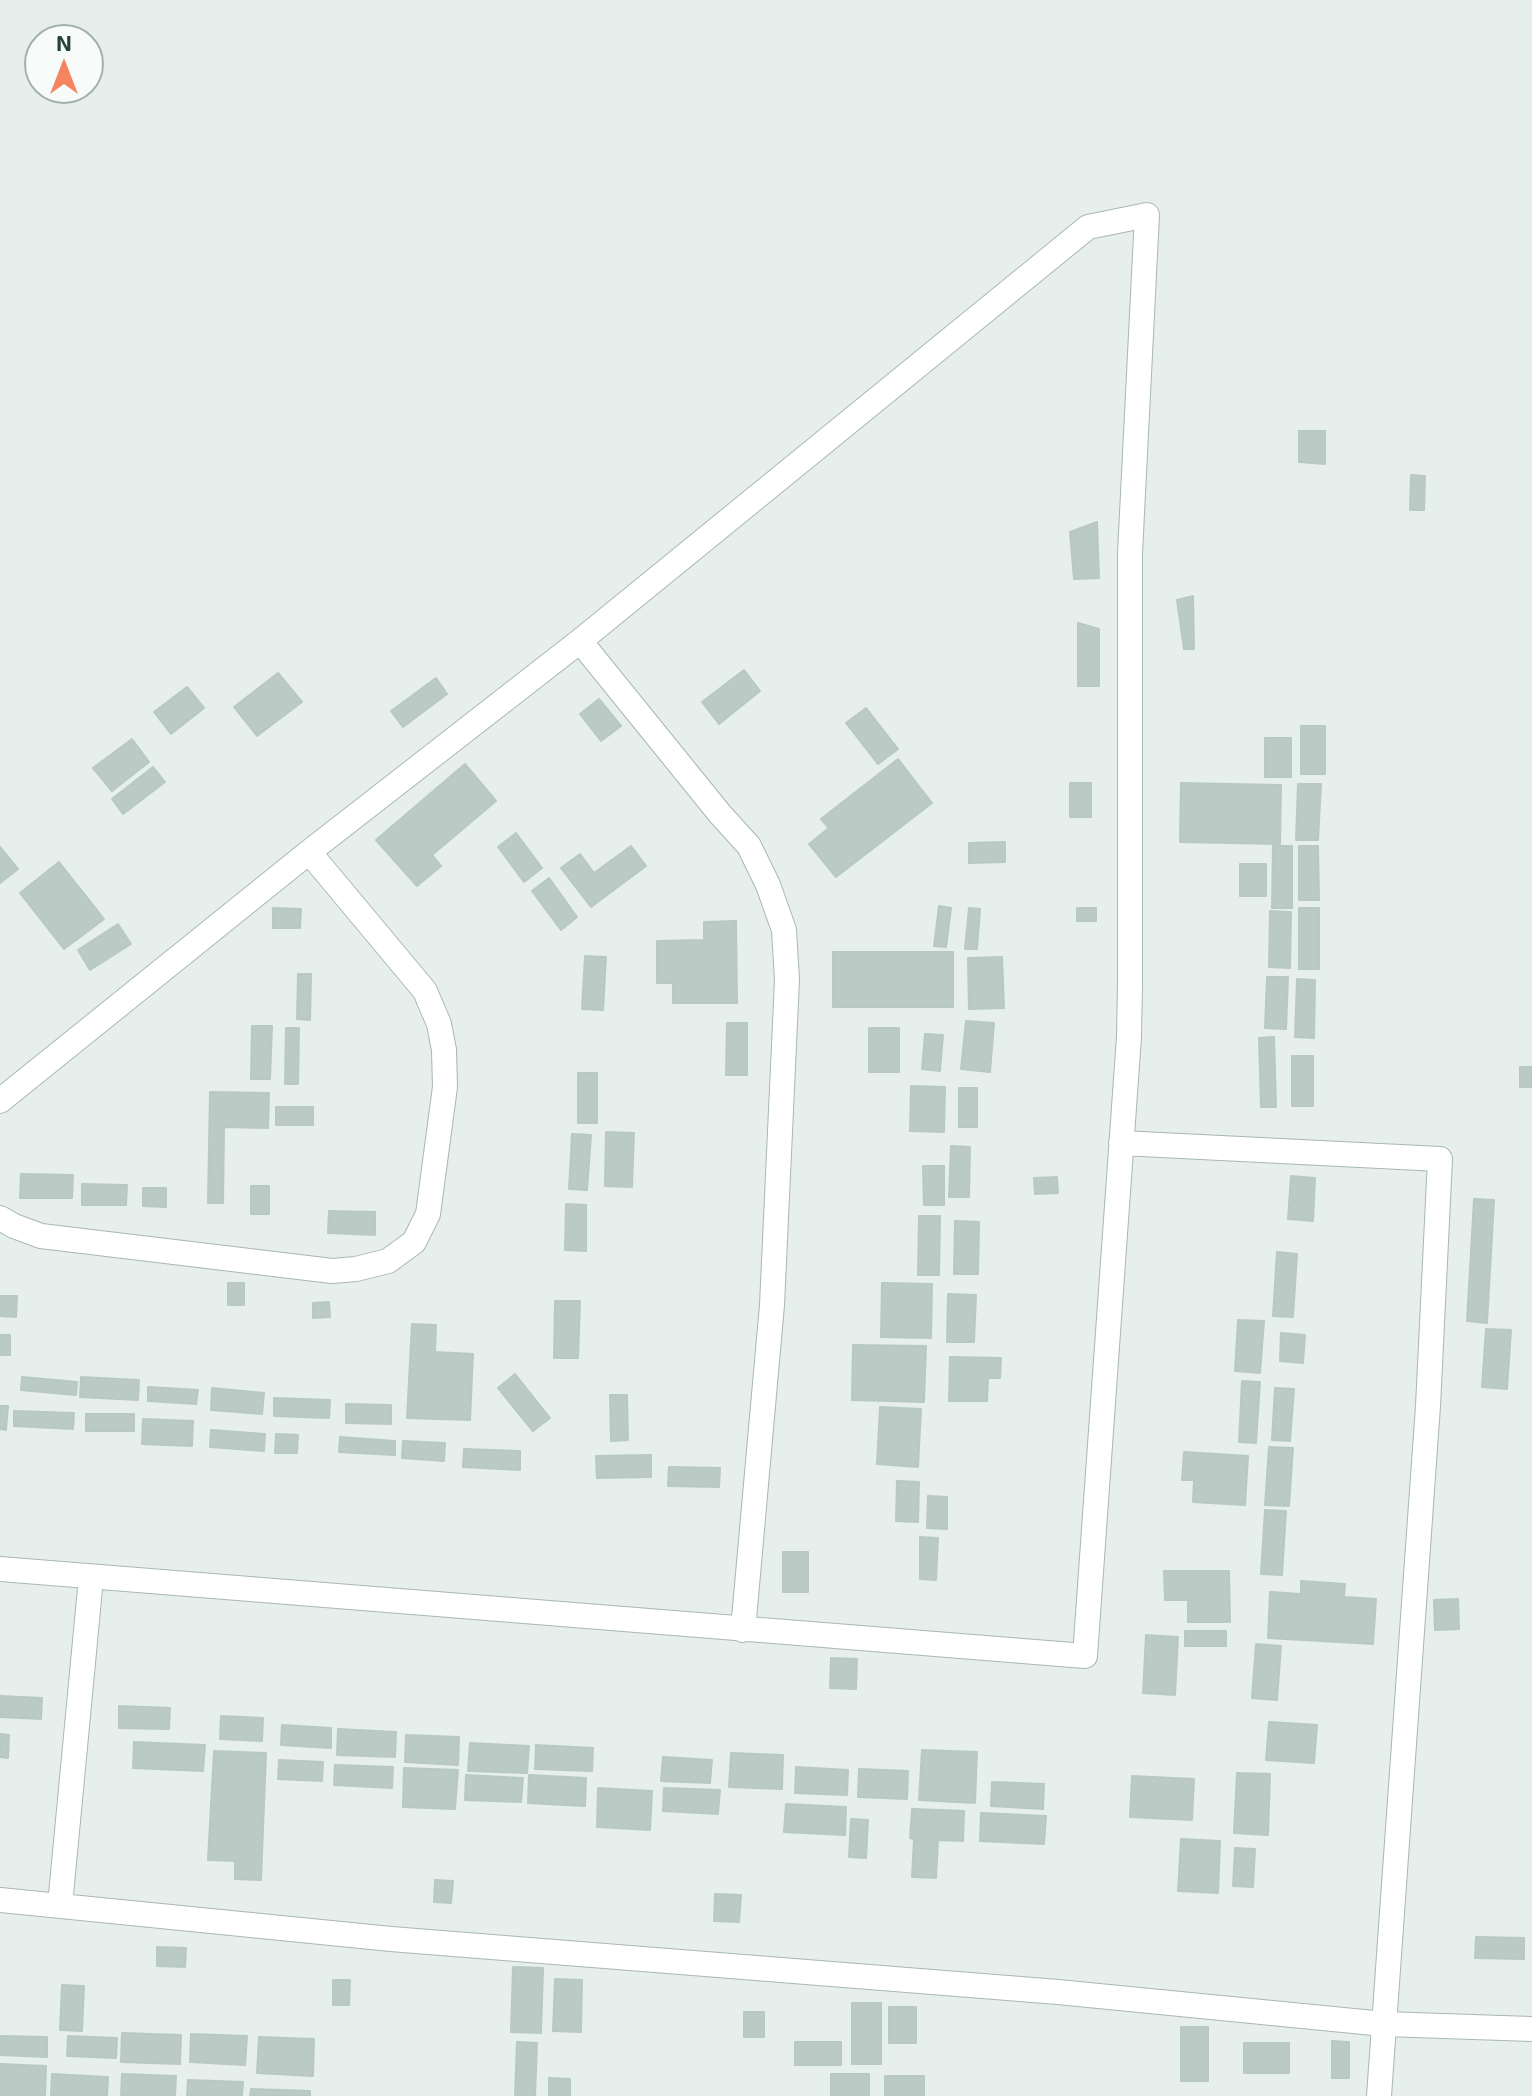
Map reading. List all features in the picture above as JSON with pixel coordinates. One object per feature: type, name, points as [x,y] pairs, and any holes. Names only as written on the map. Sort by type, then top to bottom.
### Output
[{"type":"street","points":[[0,1101],[309,852],[580,641],[1088,227],[1147,215],[1130,553],[1130,985],[1085,1656],[0,1569]]},
{"type":"street","points":[[580,641],[749,846],[768,885],[784,930],[787,980],[772,1305],[743,1630]]},
{"type":"street","points":[[0,1218],[41,1236],[332,1271],[388,1261],[414,1242],[428,1214],[445,1087],[444,1050],[439,1024],[425,991],[309,852]]},
{"type":"street","points":[[1121,1143],[1440,1159],[1427,1422],[1379,2096]]},
{"type":"street","points":[[60,1905],[91,1578]]},
{"type":"street","points":[[0,1900],[391,1939],[1058,1992],[1384,2024],[1532,2029]]},
{"type":"building","points":[[1299,431],[1325,431],[1325,464],[1299,462]]},
{"type":"building","points":[[1411,475],[1425,476],[1424,510],[1410,510]]},
{"type":"building","points":[[1097,522],[1099,578],[1074,579],[1070,532]]},
{"type":"building","points":[[1193,596],[1194,649],[1184,649],[1177,600]]},
{"type":"building","points":[[1078,623],[1099,629],[1099,686],[1078,686]]},
{"type":"building","points":[[744,670],[760,691],[719,724],[702,702]]},
{"type":"building","points":[[278,673],[302,702],[257,736],[234,707]]},
{"type":"building","points":[[436,678],[447,694],[403,727],[391,711]]},
{"type":"building","points":[[187,687],[204,708],[171,734],[154,712]]},
{"type":"building","points":[[599,699],[621,726],[601,741],[580,714]]},
{"type":"building","points":[[866,708],[898,749],[878,764],[846,723]]},
{"type":"building","points":[[1301,726],[1325,726],[1325,774],[1301,774]]},
{"type":"building","points":[[1265,738],[1291,738],[1291,777],[1265,777]]},
{"type":"building","points":[[132,739],[149,762],[112,791],[93,768]]},
{"type":"building","points":[[898,759],[932,803],[836,877],[809,844],[829,828],[821,819]]},
{"type":"building","points":[[465,764],[496,801],[432,855],[441,866],[417,886],[376,840]]},
{"type":"building","points":[[153,767],[165,782],[123,814],[112,799]]},
{"type":"building","points":[[1070,783],[1091,783],[1091,817],[1070,817]]},
{"type":"building","points":[[1181,783],[1281,785],[1280,844],[1180,842]]},
{"type":"building","points":[[1298,784],[1321,784],[1318,840],[1296,840]]},
{"type":"building","points":[[516,833],[542,868],[524,882],[498,847]]},
{"type":"building","points":[[1005,842],[1005,862],[969,863],[969,843]]},
{"type":"building","points":[[631,846],[646,866],[591,907],[561,868],[580,854],[594,873]]},
{"type":"building","points":[[1273,846],[1292,846],[1292,908],[1272,908]]},
{"type":"building","points":[[1299,846],[1318,846],[1319,900],[1299,900]]},
{"type":"building","points":[[0,847],[18,869],[0,883]]},
{"type":"building","points":[[59,862],[104,919],[64,949],[20,893]]},
{"type":"building","points":[[1240,864],[1266,864],[1266,896],[1240,896]]},
{"type":"building","points":[[549,878],[577,917],[561,930],[532,891]]},
{"type":"building","points":[[939,906],[951,908],[946,947],[934,946]]},
{"type":"building","points":[[273,908],[301,909],[300,928],[273,928]]},
{"type":"building","points":[[969,908],[980,909],[977,949],[965,949]]},
{"type":"building","points":[[1077,908],[1096,908],[1096,921],[1077,921]]},
{"type":"building","points":[[1299,908],[1319,908],[1319,969],[1299,969]]},
{"type":"building","points":[[1270,911],[1291,912],[1290,968],[1269,967]]},
{"type":"building","points":[[736,921],[737,1003],[673,1003],[673,983],[657,983],[657,941],[704,940],[704,922]]},
{"type":"building","points":[[118,924],[131,944],[90,970],[78,950]]},
{"type":"building","points":[[833,952],[953,952],[953,1007],[833,1007]]},
{"type":"building","points":[[585,956],[606,957],[603,1010],[582,1009]]},
{"type":"building","points":[[1002,957],[1004,1008],[969,1009],[968,958]]},
{"type":"building","points":[[298,974],[311,974],[310,1020],[297,1019]]},
{"type":"building","points":[[1267,977],[1288,977],[1286,1029],[1265,1028]]},
{"type":"building","points":[[1297,979],[1315,980],[1314,1038],[1295,1037]]},
{"type":"building","points":[[966,1021],[994,1023],[990,1072],[961,1069]]},
{"type":"building","points":[[727,1023],[747,1023],[747,1075],[726,1075]]},
{"type":"building","points":[[252,1026],[272,1026],[270,1079],[251,1079]]},
{"type":"building","points":[[286,1028],[299,1028],[298,1084],[285,1084]]},
{"type":"building","points":[[869,1028],[899,1028],[899,1072],[869,1072]]},
{"type":"building","points":[[925,1034],[943,1035],[940,1071],[922,1069]]},
{"type":"building","points":[[1274,1037],[1276,1107],[1261,1107],[1259,1038]]},
{"type":"building","points":[[1292,1056],[1313,1056],[1313,1106],[1292,1106]]},
{"type":"building","points":[[1520,1067],[1532,1067],[1532,1087],[1520,1087]]},
{"type":"building","points":[[578,1073],[597,1073],[597,1123],[578,1123]]},
{"type":"building","points":[[911,1086],[945,1087],[944,1132],[910,1131]]},
{"type":"building","points":[[959,1088],[977,1088],[977,1127],[959,1127]]},
{"type":"building","points":[[210,1092],[269,1093],[268,1128],[224,1127],[223,1203],[208,1203]]},
{"type":"building","points":[[276,1107],[313,1107],[313,1125],[276,1125]]},
{"type":"building","points":[[606,1132],[634,1133],[632,1187],[605,1186]]},
{"type":"building","points":[[572,1134],[591,1135],[587,1190],[569,1189]]},
{"type":"building","points":[[951,1146],[970,1147],[969,1197],[949,1197]]},
{"type":"building","points":[[923,1166],[944,1166],[944,1205],[924,1205]]},
{"type":"building","points":[[21,1174],[73,1175],[72,1198],[20,1198]]},
{"type":"building","points":[[1291,1176],[1315,1178],[1313,1221],[1288,1219]]},
{"type":"building","points":[[1057,1177],[1058,1193],[1035,1194],[1034,1178]]},
{"type":"building","points":[[82,1184],[127,1185],[126,1205],[82,1205]]},
{"type":"building","points":[[251,1186],[269,1186],[269,1214],[251,1214]]},
{"type":"building","points":[[143,1188],[166,1188],[166,1207],[143,1206]]},
{"type":"building","points":[[1474,1199],[1494,1200],[1487,1323],[1467,1321]]},
{"type":"building","points":[[566,1204],[586,1205],[586,1251],[565,1250]]},
{"type":"building","points":[[329,1211],[375,1212],[375,1235],[328,1233]]},
{"type":"building","points":[[919,1216],[940,1216],[939,1275],[918,1275]]},
{"type":"building","points":[[955,1221],[979,1222],[978,1274],[954,1274]]},
{"type":"building","points":[[1277,1252],[1297,1254],[1293,1317],[1273,1316]]},
{"type":"building","points":[[228,1283],[244,1283],[244,1305],[228,1305]]},
{"type":"building","points":[[882,1283],[932,1284],[931,1338],[881,1337]]},
{"type":"building","points":[[948,1294],[976,1295],[974,1342],[947,1342]]},
{"type":"building","points":[[0,1296],[17,1296],[16,1317],[0,1316]]},
{"type":"building","points":[[555,1301],[580,1301],[578,1358],[554,1358]]},
{"type":"building","points":[[329,1302],[330,1317],[313,1318],[313,1303]]},
{"type":"building","points":[[1238,1320],[1264,1321],[1260,1373],[1235,1371]]},
{"type":"building","points":[[412,1324],[436,1325],[435,1352],[473,1354],[470,1420],[407,1418]]},
{"type":"building","points":[[1486,1329],[1511,1330],[1507,1389],[1482,1387]]},
{"type":"building","points":[[1281,1333],[1305,1335],[1303,1363],[1280,1361]]},
{"type":"building","points":[[0,1335],[10,1335],[10,1355],[0,1355]]},
{"type":"building","points":[[853,1345],[926,1346],[924,1402],[852,1400]]},
{"type":"building","points":[[950,1357],[1001,1358],[1000,1378],[988,1378],[987,1401],[949,1401]]},
{"type":"building","points":[[515,1374],[550,1418],[533,1431],[498,1388]]},
{"type":"building","points":[[22,1377],[77,1382],[76,1395],[21,1390]]},
{"type":"building","points":[[81,1377],[139,1380],[138,1400],[80,1397]]},
{"type":"building","points":[[1242,1381],[1260,1382],[1256,1443],[1239,1442]]},
{"type":"building","points":[[148,1387],[198,1390],[196,1404],[148,1401]]},
{"type":"building","points":[[212,1388],[264,1393],[262,1414],[211,1410]]},
{"type":"building","points":[[1275,1388],[1294,1389],[1290,1441],[1272,1440]]},
{"type":"building","points":[[610,1395],[627,1395],[628,1440],[611,1441]]},
{"type":"building","points":[[274,1398],[330,1400],[329,1418],[274,1416]]},
{"type":"building","points":[[346,1404],[391,1405],[391,1424],[346,1423]]},
{"type":"building","points":[[0,1406],[8,1406],[6,1430],[0,1429]]},
{"type":"building","points":[[880,1407],[921,1409],[918,1467],[877,1464]]},
{"type":"building","points":[[14,1411],[74,1413],[73,1429],[14,1426]]},
{"type":"building","points":[[86,1414],[134,1414],[134,1431],[86,1431]]},
{"type":"building","points":[[143,1419],[193,1421],[192,1446],[142,1444]]},
{"type":"building","points":[[211,1430],[265,1434],[264,1451],[210,1447]]},
{"type":"building","points":[[276,1434],[298,1435],[297,1453],[275,1453]]},
{"type":"building","points":[[340,1437],[395,1441],[395,1455],[339,1452]]},
{"type":"building","points":[[403,1441],[445,1443],[444,1461],[402,1458]]},
{"type":"building","points":[[1269,1447],[1293,1448],[1289,1506],[1265,1505]]},
{"type":"building","points":[[464,1449],[520,1451],[520,1470],[463,1467]]},
{"type":"building","points":[[1184,1452],[1248,1456],[1245,1505],[1193,1502],[1194,1480],[1182,1480]]},
{"type":"building","points":[[651,1455],[651,1477],[597,1478],[596,1456]]},
{"type":"building","points":[[669,1467],[720,1468],[719,1487],[668,1486]]},
{"type":"building","points":[[897,1481],[919,1482],[918,1522],[896,1521]]},
{"type":"building","points":[[928,1496],[947,1497],[947,1529],[927,1528]]},
{"type":"building","points":[[1265,1510],[1286,1511],[1282,1575],[1261,1574]]},
{"type":"building","points":[[920,1537],[938,1538],[936,1580],[920,1579]]},
{"type":"building","points":[[783,1552],[808,1552],[808,1592],[783,1592]]},
{"type":"building","points":[[1164,1571],[1229,1571],[1230,1622],[1188,1622],[1188,1600],[1165,1600]]},
{"type":"building","points":[[1301,1581],[1345,1584],[1344,1597],[1376,1599],[1373,1644],[1268,1638],[1270,1592],[1301,1594]]},
{"type":"building","points":[[1458,1599],[1459,1629],[1435,1630],[1434,1600]]},
{"type":"building","points":[[1185,1631],[1226,1631],[1226,1646],[1185,1646]]},
{"type":"building","points":[[1146,1635],[1178,1637],[1175,1695],[1143,1693]]},
{"type":"building","points":[[1256,1644],[1281,1646],[1277,1700],[1252,1698]]},
{"type":"building","points":[[831,1658],[857,1659],[856,1689],[830,1688]]},
{"type":"building","points":[[0,1696],[42,1698],[41,1719],[0,1717]]},
{"type":"building","points":[[119,1706],[170,1708],[169,1729],[119,1728]]},
{"type":"building","points":[[221,1716],[263,1718],[262,1741],[220,1739]]},
{"type":"building","points":[[1269,1722],[1317,1725],[1314,1763],[1266,1760]]},
{"type":"building","points":[[282,1725],[331,1728],[331,1748],[281,1745]]},
{"type":"building","points":[[338,1729],[396,1732],[395,1757],[337,1755]]},
{"type":"building","points":[[0,1734],[9,1735],[8,1758],[0,1757]]},
{"type":"building","points":[[406,1735],[459,1737],[458,1765],[405,1762]]},
{"type":"building","points":[[134,1742],[205,1745],[203,1771],[133,1768]]},
{"type":"building","points":[[470,1743],[529,1746],[527,1773],[468,1771]]},
{"type":"building","points":[[536,1745],[593,1748],[592,1771],[535,1769]]},
{"type":"building","points":[[922,1750],[977,1752],[975,1803],[919,1800]]},
{"type":"building","points":[[214,1751],[266,1753],[261,1880],[235,1879],[235,1861],[208,1860]]},
{"type":"building","points":[[731,1753],[783,1755],[782,1789],[729,1787]]},
{"type":"building","points":[[663,1757],[712,1760],[710,1783],[661,1781]]},
{"type":"building","points":[[279,1760],[323,1762],[322,1781],[278,1779]]},
{"type":"building","points":[[335,1765],[393,1767],[392,1788],[334,1785]]},
{"type":"building","points":[[796,1767],[848,1770],[847,1795],[795,1793]]},
{"type":"building","points":[[404,1768],[458,1770],[455,1809],[403,1807]]},
{"type":"building","points":[[859,1769],[908,1771],[907,1799],[858,1797]]},
{"type":"building","points":[[1237,1773],[1270,1774],[1268,1835],[1234,1833]]},
{"type":"building","points":[[466,1775],[523,1778],[521,1802],[465,1800]]},
{"type":"building","points":[[529,1775],[586,1778],[585,1806],[528,1803]]},
{"type":"building","points":[[1132,1776],[1194,1779],[1192,1820],[1130,1817]]},
{"type":"building","points":[[992,1782],[1044,1784],[1043,1809],[991,1806]]},
{"type":"building","points":[[598,1788],[652,1791],[650,1830],[597,1827]]},
{"type":"building","points":[[664,1788],[720,1790],[718,1814],[663,1811]]},
{"type":"building","points":[[786,1804],[846,1807],[845,1835],[784,1832]]},
{"type":"building","points":[[912,1809],[964,1811],[963,1841],[938,1840],[936,1878],[912,1877]]},
{"type":"building","points":[[981,1813],[1046,1816],[1044,1844],[980,1841]]},
{"type":"building","points":[[851,1819],[868,1820],[866,1858],[849,1857]]},
{"type":"building","points":[[1181,1839],[1220,1841],[1218,1893],[1178,1891]]},
{"type":"building","points":[[1235,1848],[1255,1849],[1253,1887],[1233,1886]]},
{"type":"building","points":[[435,1880],[453,1881],[451,1903],[434,1902]]},
{"type":"building","points":[[715,1894],[741,1895],[739,1922],[714,1921]]},
{"type":"building","points":[[1476,1937],[1524,1938],[1524,1959],[1475,1958]]},
{"type":"building","points":[[157,1947],[186,1948],[185,1967],[157,1966]]},
{"type":"building","points":[[513,1967],[543,1968],[541,2033],[511,2032]]},
{"type":"building","points":[[555,1979],[582,1980],[581,2032],[553,2031]]},
{"type":"building","points":[[333,1980],[350,1980],[349,2005],[333,2005]]},
{"type":"building","points":[[62,1985],[84,1986],[82,2031],[60,2030]]},
{"type":"building","points":[[852,2003],[881,2003],[881,2064],[852,2064]]},
{"type":"building","points":[[889,2007],[916,2007],[916,2043],[889,2043]]},
{"type":"building","points":[[744,2012],[764,2012],[764,2037],[744,2037]]},
{"type":"building","points":[[1181,2027],[1208,2027],[1208,2081],[1181,2081]]},
{"type":"building","points":[[122,2033],[181,2035],[180,2064],[121,2062]]},
{"type":"building","points":[[191,2034],[247,2036],[245,2065],[190,2062]]},
{"type":"building","points":[[0,2036],[47,2037],[47,2057],[0,2055]]},
{"type":"building","points":[[68,2036],[117,2038],[116,2058],[67,2056]]},
{"type":"building","points":[[259,2037],[314,2039],[313,2076],[257,2073]]},
{"type":"building","points":[[1332,2041],[1349,2042],[1349,2078],[1332,2078]]},
{"type":"building","points":[[517,2042],[537,2043],[535,2096],[515,2096]]},
{"type":"building","points":[[795,2042],[841,2042],[841,2065],[795,2065]]},
{"type":"building","points":[[1244,2043],[1289,2043],[1289,2073],[1244,2073]]},
{"type":"building","points":[[0,2064],[46,2066],[45,2096],[0,2095]]},
{"type":"building","points":[[52,2074],[108,2077],[107,2096],[51,2096]]},
{"type":"building","points":[[122,2074],[176,2076],[175,2096],[121,2096]]},
{"type":"building","points":[[831,2074],[869,2074],[869,2096],[831,2096]]},
{"type":"building","points":[[885,2076],[924,2076],[924,2096],[885,2096]]},
{"type":"building","points":[[549,2078],[570,2079],[570,2096],[549,2096]]},
{"type":"building","points":[[188,2080],[243,2082],[242,2096],[187,2096]]},
{"type":"building","points":[[251,2089],[310,2091],[310,2096],[250,2096]]}]
